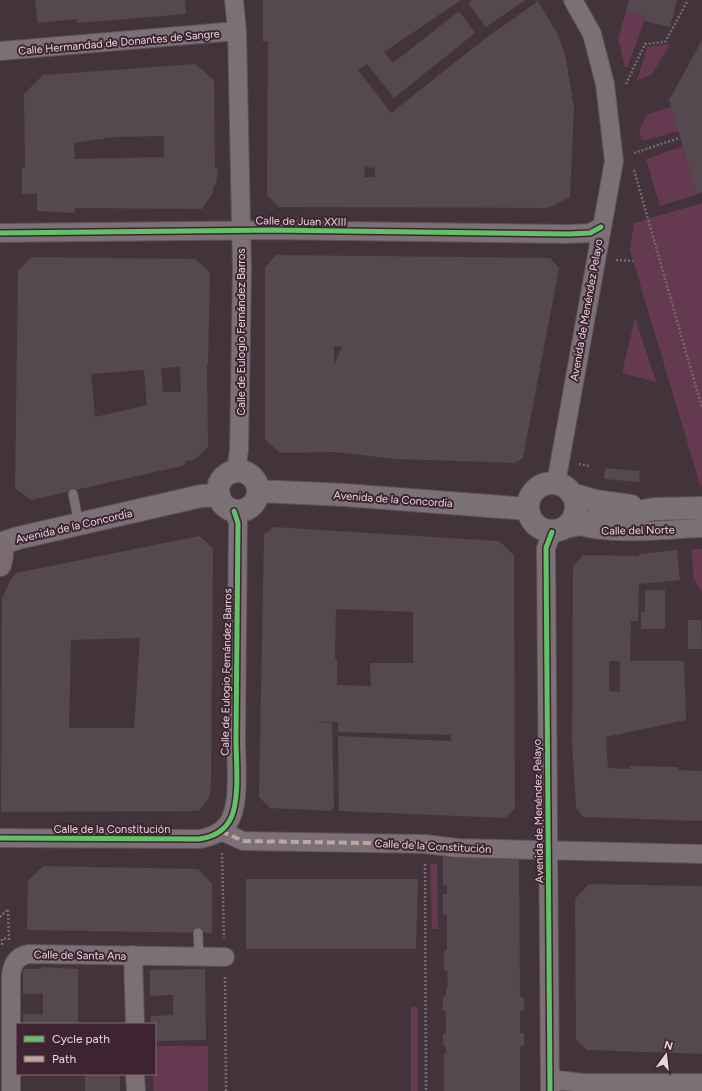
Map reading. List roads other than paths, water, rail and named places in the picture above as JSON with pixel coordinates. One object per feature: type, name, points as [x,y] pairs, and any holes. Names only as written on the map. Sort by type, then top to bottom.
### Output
[{"type":"main road","points":[[0,545],[2,555],[0,565]]},
{"type":"street","name":"Calle de Eulogio Fernández Barros","points":[[234,0],[237,31],[242,270],[240,443],[239,460],[236,472]]},
{"type":"street","name":"Avenida de Menéndez Pelayo","points":[[564,488],[601,227],[614,162],[605,84],[592,34],[573,0]]},
{"type":"street","name":"Calle Hermandad de Donantes de Sangre","points":[[0,51],[237,31]]},
{"type":"street","name":"Calle de Juan XXIII","points":[[0,233],[241,231],[569,234],[590,233],[601,227]]},
{"type":"street","points":[[236,472],[249,474],[257,485],[258,491],[255,502],[251,507],[240,511],[234,511],[226,507],[218,495],[220,482],[229,473],[236,472]]},
{"type":"street","points":[[654,509],[564,528],[538,528],[529,516],[528,502],[534,490],[547,484],[564,488],[594,501],[654,509],[702,508]]},
{"type":"street","points":[[564,488],[576,508],[571,522],[564,528]]},
{"type":"street","name":"Avenida de la Concordia","points":[[258,491],[345,495],[528,509]]},
{"type":"street","name":"Avenida de la Concordia","points":[[0,545],[18,538],[201,496],[218,495]]},
{"type":"street","name":"Calle de Eulogio Fernández Barros","points":[[221,831],[230,819],[235,806],[238,523],[234,511]]},
{"type":"street","name":"Avenida de Menéndez Pelayo","points":[[550,1085],[546,548],[564,528]]},
{"type":"street","name":"Calle del Norte","points":[[564,528],[610,531],[702,528]]},
{"type":"street","name":"Calle de la Constitución","points":[[0,838],[199,839],[214,835],[221,831],[243,841],[425,844],[458,848],[702,854]]},
{"type":"street","name":"Calle de Santa Ana","points":[[10,1091],[10,976],[12,968],[18,958],[29,954],[225,957]]},
{"type":"street","name":"Calle de Santa Ana","points":[[133,955],[134,1023]]},
{"type":"street","points":[[136,1075],[136,1091]]},
{"type":"street","points":[[550,1085],[583,1083],[702,1083]]},
{"type":"lane","points":[[73,494],[79,525]]},
{"type":"lane","points":[[198,933],[199,956]]}]
